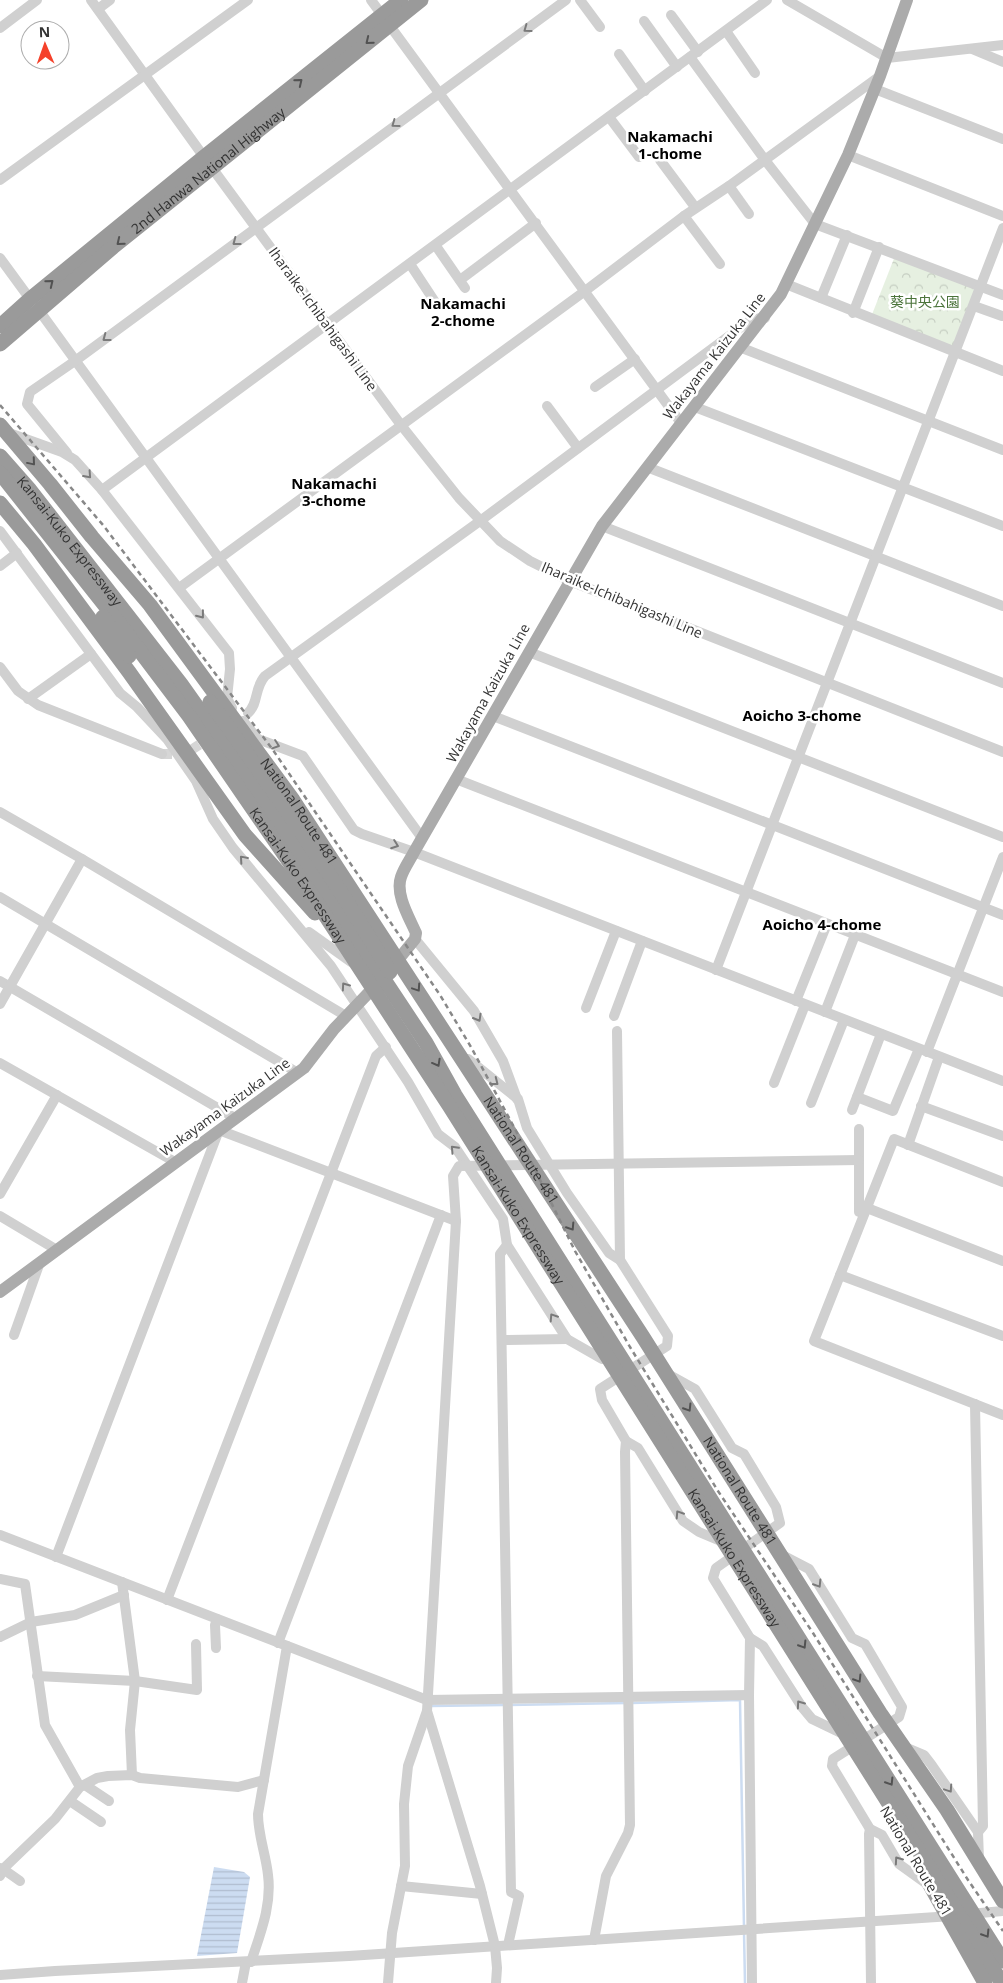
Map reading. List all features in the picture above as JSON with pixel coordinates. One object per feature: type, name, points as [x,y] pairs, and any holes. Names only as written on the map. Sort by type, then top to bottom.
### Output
[{"type":"highway","name":"2nd Hanwa National Highway","points":[[386,20],[401,0]]},
{"type":"highway","name":"2nd Hanwa National Highway","points":[[0,326],[34,304],[386,20],[421,0]]},
{"type":"highway","name":"2nd Hanwa National Highway","points":[[0,344],[34,304]]},
{"type":"highway","points":[[0,425],[81,523],[87,540]]},
{"type":"highway","points":[[0,445],[87,540],[142,608],[270,786],[350,905],[403,993],[426,1043]]},
{"type":"highway","name":"Kansai-Kuko Expressway","points":[[0,456],[30,490],[181,684],[262,797],[426,1043],[455,1095],[1003,1961]]},
{"type":"highway","name":"Kansai-Kuko Expressway","points":[[0,473],[92,588],[189,716],[310,892],[410,1045],[676,1464],[1002,1983]]},
{"type":"highway","points":[[0,479],[71,565],[125,636],[264,829],[327,926]]},
{"type":"highway","name":"National Route 481","points":[[0,502],[34,544],[161,715],[192,762],[245,835],[327,926],[371,992],[474,1166],[730,1558],[839,1732],[949,1916],[985,1983]]},
{"type":"highway","name":"National Route 481","points":[[87,540],[277,809],[353,892],[665,1372],[888,1724],[979,1861],[1003,1901]]},
{"type":"highway","points":[[34,544],[123,647]]},
{"type":"highway","points":[[71,565],[123,647],[332,942],[367,995],[410,1045]]},
{"type":"main road","name":"Wakayama Kaizuka Line","points":[[0,1292],[304,1068],[346,1016],[371,992],[415,939],[416,933],[402,899],[400,884],[401,877],[414,852],[602,526],[782,294],[848,155],[887,58],[907,0]]},
{"type":"street","points":[[0,28],[37,0]]},
{"type":"street","name":"Iharaike-Ichibahigashi Line","points":[[91,0],[401,426],[459,498],[500,541],[544,570],[570,581],[1003,752]]},
{"type":"street","points":[[98,9],[110,0]]},
{"type":"street","points":[[0,180],[248,0]]},
{"type":"street","points":[[371,0],[681,423]]},
{"type":"street","points":[[70,458],[27,404],[30,392],[75,361],[438,92],[566,0]]},
{"type":"street","points":[[580,0],[600,27]]},
{"type":"street","points":[[102,490],[436,246],[767,0]]},
{"type":"street","points":[[787,0],[887,58],[1003,45]]},
{"type":"street","points":[[671,15],[694,54],[765,160],[815,224],[1003,295]]},
{"type":"street","points":[[644,20],[676,67]]},
{"type":"street","points":[[726,31],[755,73]]},
{"type":"street","points":[[971,49],[1003,62]]},
{"type":"street","points":[[619,54],[645,91]]},
{"type":"street","points":[[179,588],[585,291],[695,207],[729,186],[880,76]]},
{"type":"street","points":[[875,89],[1003,139]]},
{"type":"street","points":[[609,118],[639,157]]},
{"type":"street","points":[[848,155],[1003,216]]},
{"type":"street","points":[[660,160],[695,207]]},
{"type":"street","points":[[729,186],[749,214]]},
{"type":"street","points":[[684,216],[720,264]]},
{"type":"street","points":[[436,246],[462,284],[536,223]]},
{"type":"street","points":[[716,970],[902,486],[982,287],[1003,228]]},
{"type":"street","points":[[821,298],[846,235]]},
{"type":"street","points":[[853,313],[879,247]]},
{"type":"street","points":[[0,258],[422,838]]},
{"type":"street","points":[[410,264],[437,305]]},
{"type":"street","points":[[786,284],[853,313],[1003,371]]},
{"type":"street","points":[[974,306],[1002,316]]},
{"type":"street","points":[[248,713],[253,708],[258,683],[291,657],[480,521],[752,319],[765,318]]},
{"type":"street","points":[[742,348],[1003,450]]},
{"type":"street","points":[[595,387],[635,359]]},
{"type":"street","points":[[547,406],[578,448]]},
{"type":"street","points":[[694,407],[1003,526]]},
{"type":"street","points":[[0,429],[62,452],[75,460],[102,490],[229,653],[230,669],[227,698],[230,706],[258,739],[303,756],[354,830],[1003,1081]]},
{"type":"street","points":[[647,467],[1003,606]]},
{"type":"street","points":[[602,526],[1003,683]]},
{"type":"street","points":[[0,531],[120,693],[137,707],[167,739],[196,781],[212,820],[233,848],[312,936],[351,962]]},
{"type":"street","points":[[0,566],[17,554]]},
{"type":"street","points":[[528,652],[1003,837]]},
{"type":"street","points":[[28,699],[91,654]]},
{"type":"street","points":[[0,667],[18,691],[28,699],[66,717],[162,754]]},
{"type":"street","points":[[493,716],[1003,914]]},
{"type":"street","points":[[456,779],[1003,992]]},
{"type":"street","points":[[0,812],[346,1016]]},
{"type":"street","points":[[857,1097],[893,1111],[957,974],[1003,858]]},
{"type":"street","points":[[0,1004],[82,859]]},
{"type":"street","points":[[266,886],[331,966],[386,1047],[438,1134],[455,1147],[474,1166],[503,1219],[507,1245],[567,1339],[602,1360]]},
{"type":"street","points":[[0,897],[293,1070],[296,1074]]},
{"type":"street","points":[[774,1083],[826,924]]},
{"type":"street","points":[[586,1008],[616,931]]},
{"type":"street","points":[[825,1012],[855,935]]},
{"type":"street","points":[[415,939],[474,1011],[503,1061],[527,1128],[609,1253],[620,1260],[668,1336],[667,1346],[600,1389],[602,1400],[626,1441],[638,1448],[683,1520],[699,1532],[718,1540]]},
{"type":"street","points":[[614,1016],[642,941]]},
{"type":"street","points":[[0,981],[235,1118]]},
{"type":"street","points":[[811,1103],[844,1020]]},
{"type":"street","points":[[617,1031],[620,1260]]},
{"type":"street","points":[[852,1110],[881,1034]]},
{"type":"street","points":[[447,1036],[473,1065],[518,1099]]},
{"type":"street","points":[[166,1600],[376,1056],[386,1047]]},
{"type":"street","points":[[908,1145],[939,1057]]},
{"type":"street","points":[[0,1063],[175,1162]]},
{"type":"street","points":[[0,1194],[57,1095]]},
{"type":"street","points":[[921,1106],[1003,1136]]},
{"type":"street","points":[[859,1129],[859,1160],[863,1207]]},
{"type":"street","points":[[56,1557],[219,1130],[456,1221]]},
{"type":"street","points":[[1003,1182],[894,1139],[863,1207],[859,1228],[814,1341],[1003,1415]]},
{"type":"street","points":[[496,1983],[495,1946],[482,1894],[427,1710],[456,1221],[453,1176],[459,1166],[859,1160]]},
{"type":"street","points":[[863,1207],[1003,1261]]},
{"type":"street","points":[[242,1983],[248,1962],[262,1930],[269,1897],[268,1874],[258,1827],[258,1814],[282,1645],[441,1215]]},
{"type":"street","points":[[0,1216],[57,1250]]},
{"type":"street","points":[[507,1245],[500,1254],[507,1699],[511,1892],[519,1896],[508,1945]]},
{"type":"street","points":[[14,1335],[40,1262]]},
{"type":"street","points":[[840,1275],[1003,1336]]},
{"type":"street","points":[[502,1340],[567,1339]]},
{"type":"street","points":[[665,1372],[695,1389],[732,1448],[744,1454],[776,1507],[780,1523],[716,1568],[713,1578],[750,1638],[763,1646],[802,1707],[812,1719],[839,1732]]},
{"type":"street","points":[[975,1404],[983,1826],[978,1832]]},
{"type":"street","points":[[594,1940],[606,1876],[628,1833],[630,1825],[626,1441]]},
{"type":"street","points":[[0,1535],[427,1700],[749,1695]]},
{"type":"street","points":[[781,1555],[809,1569],[852,1638],[865,1644],[902,1708],[899,1717],[833,1759],[832,1766],[870,1829],[882,1835],[899,1864],[931,1887]]},
{"type":"street","points":[[0,1579],[25,1584],[45,1725],[83,1786],[109,1801]]},
{"type":"street","points":[[122,1582],[135,1681],[130,1730],[132,1775]]},
{"type":"street","points":[[0,1637],[31,1622],[76,1615],[124,1596]]},
{"type":"street","points":[[216,1648],[215,1624],[217,1619]]},
{"type":"street","points":[[750,1638],[752,1983]]},
{"type":"street","points":[[37,1676],[135,1681],[197,1690],[196,1644]]},
{"type":"street","points":[[388,1983],[392,1933],[405,1866],[404,1804],[408,1766],[427,1710]]},
{"type":"street","points":[[420,1731],[433,1731]]},
{"type":"street","points":[[902,1745],[924,1755],[978,1832],[979,1861]]},
{"type":"street","points":[[20,1881],[1,1871],[55,1819],[83,1786],[103,1777],[132,1775],[140,1778],[238,1787],[264,1780]]},
{"type":"street","points":[[70,1801],[101,1822]]},
{"type":"street","points":[[870,1829],[869,1921],[871,1983]]},
{"type":"street","points":[[401,1886],[482,1894]]},
{"type":"street","points":[[0,1975],[391,1953],[1003,1911]]},
{"type":"green space","name":"葵中央公園","points":[[895,256],[978,288],[954,349],[871,317]]},
{"type":"water","points":[[214,1867],[244,1872],[250,1877],[237,1953],[197,1956]]},
{"type":"waterway","points":[[632,1703],[740,1700],[744,1927]]},
{"type":"waterway","points":[[509,1705],[626,1703]]},
{"type":"waterway","points":[[431,1706],[504,1705]]},
{"type":"waterway","points":[[744,1932],[745,1983]]},
{"type":"tunnel","points":[[162,754],[185,754],[211,737]]},
{"type":"railway","points":[[0,405],[103,525],[273,750],[440,995],[471,1047],[515,1129],[575,1251],[630,1347],[718,1491],[813,1633],[968,1880],[1003,1931]]},
{"type":"district","name":"Nakamachi 1-chome","points":[[670,146]]},
{"type":"district","name":"Nakamachi 2-chome","points":[[463,312]]},
{"type":"district","name":"Nakamachi 3-chome","points":[[334,492]]},
{"type":"district","name":"Aoicho 3-chome","points":[[802,716]]},
{"type":"district","name":"Aoicho 4-chome","points":[[822,925]]}]
